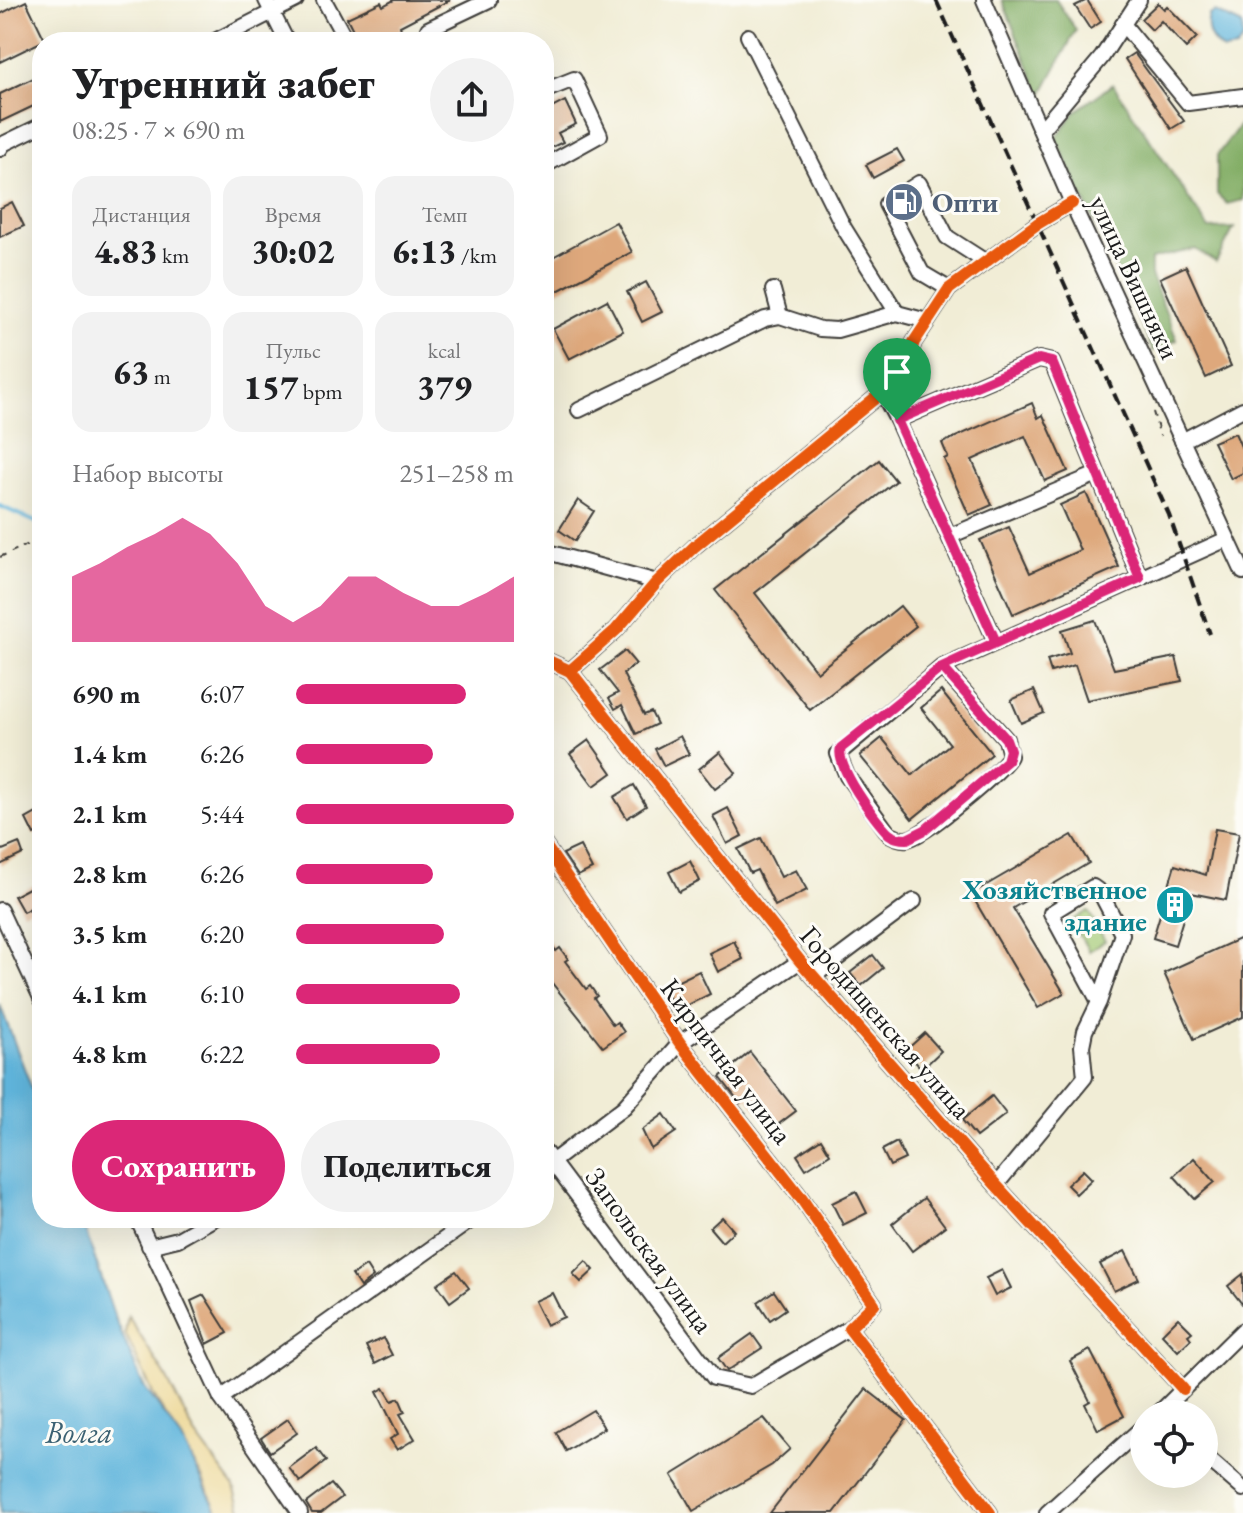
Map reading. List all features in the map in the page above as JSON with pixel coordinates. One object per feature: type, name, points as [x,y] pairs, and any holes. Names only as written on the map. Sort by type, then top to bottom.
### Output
[{"type":"street","points":[[229,32],[269,6],[296,0]]},
{"type":"street","points":[[324,0],[342,32]]},
{"type":"street","points":[[430,32],[428,29],[489,0]]},
{"type":"street","name":"улица Вишняки","points":[[984,0],[1072,203],[1243,572]]},
{"type":"street","points":[[1041,130],[1102,57],[1139,0]]},
{"type":"street","points":[[269,6],[282,32]]},
{"type":"street","points":[[1123,24],[1188,103],[1243,96]]},
{"type":"street","points":[[748,36],[844,228],[897,313]]},
{"type":"street","points":[[554,87],[574,79],[600,135],[554,160]]},
{"type":"street","points":[[0,149],[3,144],[32,130]]},
{"type":"street","points":[[949,289],[922,273],[886,204],[919,183],[947,237],[986,262]]},
{"type":"street","points":[[554,664],[570,671],[616,630],[657,582],[695,546],[882,392],[906,365],[927,321],[949,289],[1037,224],[1072,203]]},
{"type":"street","points":[[773,290],[780,316]]},
{"type":"street","points":[[579,410],[705,346],[780,316],[820,329],[837,330],[897,313],[927,321]]},
{"type":"street","points":[[897,420],[1039,359],[1052,362],[1140,578]]},
{"type":"street","points":[[882,392],[996,642]]},
{"type":"street","points":[[1182,441],[1243,409]]},
{"type":"street","points":[[950,536],[1097,474]]},
{"type":"street","points":[[942,667],[1006,739],[1010,756],[925,830],[907,839],[898,838],[889,834],[847,776],[838,754],[942,667],[1227,539]]},
{"type":"street","points":[[554,554],[657,582]]},
{"type":"street","name":"Городищенская улица","points":[[570,671],[800,961],[996,1185],[1183,1389]]},
{"type":"street","name":"Кирпичная улица","points":[[554,859],[680,1043],[799,1195],[874,1304],[849,1328]]},
{"type":"street","points":[[996,1185],[1082,1083],[1086,1070],[1082,1046],[1085,1031],[1099,1002],[1122,934],[1100,892],[1093,887],[1051,913],[1099,1002]]},
{"type":"street","points":[[814,976],[914,901]]},
{"type":"street","points":[[0,910],[32,979]]},
{"type":"street","points":[[554,1155],[624,1107],[680,1043],[800,961]]},
{"type":"street","name":"Запольская улица","points":[[554,1169],[714,1378],[751,1386],[849,1328]]},
{"type":"street","points":[[141,1228],[221,1398],[300,1513]]},
{"type":"street","points":[[149,1246],[178,1239],[197,1228]]},
{"type":"street","points":[[221,1398],[460,1228]]},
{"type":"street","points":[[849,1328],[990,1513]]},
{"type":"street","points":[[1172,1400],[1243,1330]]},
{"type":"street","points":[[1047,1513],[1130,1439]]},
{"type":"street","points":[[1218,1467],[1243,1489]]},
{"type":"path","points":[[0,557],[32,543]]},
{"type":"green space","points":[[1002,0],[1056,0],[1076,30],[1041,96]]},
{"type":"green space","points":[[1113,84],[1209,229],[1234,228],[1216,262],[1195,249],[1151,259],[1151,275],[1177,340],[1153,351],[1056,138],[1076,111]]},
{"type":"green space","points":[[1243,121],[1243,200],[1227,204],[1217,194],[1217,155]]},
{"type":"green space","points":[[1088,911],[1105,941],[1089,951],[1071,921]]},
{"type":"sand","points":[[128,1316],[166,1377],[195,1434],[234,1487],[242,1513],[218,1513],[201,1475],[154,1396],[125,1333]]},
{"type":"water","points":[[1215,12],[1242,25],[1243,40],[1236,49],[1223,51],[1212,39],[1208,21],[1209,15]]},
{"type":"water","name":"Волга","points":[[0,1005],[32,1089],[32,1228],[84,1228],[115,1318],[143,1385],[182,1439],[218,1513],[0,1513]]},
{"type":"building","points":[[394,0],[450,0],[400,26],[402,32],[354,32],[347,18],[381,2],[383,6]]},
{"type":"building","points":[[1087,0],[1101,22],[1090,29],[1075,6]]},
{"type":"building","points":[[26,1],[41,32],[32,32],[32,46],[0,62],[0,14]]},
{"type":"building","points":[[1158,3],[1164,9],[1167,6],[1197,37],[1186,48],[1161,21],[1152,30],[1141,19]]},
{"type":"building","points":[[1134,53],[1184,121],[1171,129],[1125,59]]},
{"type":"building","points":[[32,79],[32,107],[0,122],[0,94]]},
{"type":"building","points":[[565,101],[576,124],[558,133],[563,142],[554,146],[554,107]]},
{"type":"building","points":[[897,149],[904,161],[873,178],[866,165]]},
{"type":"building","points":[[12,202],[24,226],[0,237],[0,208]]},
{"type":"building","points":[[616,222],[632,252],[554,293],[554,256]]},
{"type":"building","points":[[1186,266],[1231,366],[1206,378],[1160,278]]},
{"type":"building","points":[[646,282],[662,312],[642,322],[627,292]]},
{"type":"building","points":[[607,300],[623,331],[569,359],[554,328]]},
{"type":"building","points":[[1032,403],[1038,418],[1043,415],[1068,471],[1045,481],[1025,436],[972,460],[992,505],[969,515],[944,459],[948,457],[942,443]]},
{"type":"building","points":[[1235,433],[1243,451],[1243,473],[1231,479],[1213,442]]},
{"type":"building","points":[[879,460],[896,481],[755,593],[817,672],[900,606],[916,626],[810,710],[715,590]]},
{"type":"building","points":[[1086,493],[1119,567],[1013,614],[980,540],[1009,527],[1030,573],[1080,550],[1060,505]]},
{"type":"building","points":[[578,500],[594,511],[575,541],[559,530]]},
{"type":"building","points":[[1095,620],[1114,669],[1176,657],[1182,681],[1087,700],[1075,665],[1051,672],[1047,660],[1070,653],[1062,630]]},
{"type":"building","points":[[625,651],[636,664],[623,674],[644,715],[651,712],[657,724],[636,734],[622,705],[615,709],[609,698],[618,693],[600,670]]},
{"type":"building","points":[[1034,690],[1044,713],[1021,723],[1011,700]]},
{"type":"building","points":[[941,691],[992,754],[912,819],[860,756],[882,738],[912,775],[950,744],[921,708]]},
{"type":"building","points":[[680,736],[689,754],[664,766],[655,749]]},
{"type":"building","points":[[589,740],[612,773],[594,786],[570,754]]},
{"type":"building","points":[[720,752],[736,773],[715,789],[699,769]]},
{"type":"building","points":[[634,785],[646,806],[627,818],[614,797]]},
{"type":"building","points":[[728,808],[742,836],[727,844],[713,816]]},
{"type":"building","points":[[32,816],[32,831],[26,819]]},
{"type":"building","points":[[1215,829],[1239,833],[1226,900],[1191,893],[1175,945],[1153,938],[1175,865],[1206,875]]},
{"type":"building","points":[[1072,835],[1089,863],[1013,908],[1064,993],[1038,1008],[971,894]]},
{"type":"building","points":[[761,838],[781,877],[796,870],[807,890],[775,906],[757,870],[750,873],[738,849]]},
{"type":"building","points":[[19,843],[23,854],[0,865],[0,851]]},
{"type":"building","points":[[580,846],[592,869],[578,876],[563,854]]},
{"type":"building","points":[[690,861],[700,881],[679,892],[669,872]]},
{"type":"building","points":[[32,886],[32,907],[23,912],[14,896]]},
{"type":"building","points":[[1243,937],[1243,1017],[1194,1039],[1164,973]]},
{"type":"building","points":[[734,941],[743,959],[718,972],[709,953]]},
{"type":"building","points":[[554,948],[556,951],[560,948],[568,959],[565,961],[586,989],[590,986],[597,996],[594,998],[613,1025],[617,1022],[624,1032],[603,1047],[554,986]]},
{"type":"building","points":[[873,955],[883,968],[861,986],[850,973]]},
{"type":"building","points":[[699,971],[710,994],[676,1011],[664,988]]},
{"type":"building","points":[[925,1033],[941,1051],[922,1069],[905,1051]]},
{"type":"building","points":[[750,1052],[796,1111],[772,1129],[747,1097],[740,1103],[720,1077]]},
{"type":"building","points":[[992,1096],[1006,1114],[976,1137],[962,1120]]},
{"type":"building","points":[[664,1114],[676,1132],[651,1149],[642,1130]]},
{"type":"building","points":[[821,1139],[830,1154],[806,1169],[797,1155]]},
{"type":"building","points":[[897,1142],[905,1159],[890,1166],[882,1150]]},
{"type":"building","points":[[1194,1158],[1215,1182],[1195,1199],[1174,1176]]},
{"type":"building","points":[[1083,1170],[1092,1179],[1076,1194],[1067,1185]]},
{"type":"building","points":[[856,1191],[867,1213],[843,1225],[832,1203]]},
{"type":"building","points":[[924,1198],[945,1226],[912,1251],[892,1224]]},
{"type":"building","points":[[722,1217],[734,1231],[722,1242],[710,1228]]},
{"type":"building","points":[[1125,1251],[1139,1279],[1114,1291],[1100,1264]]},
{"type":"building","points":[[586,1261],[594,1270],[581,1282],[573,1274]]},
{"type":"building","points":[[366,1266],[373,1277],[360,1287],[352,1275]]},
{"type":"building","points":[[1002,1270],[1011,1288],[995,1296],[986,1278]]},
{"type":"building","points":[[456,1271],[469,1288],[450,1302],[437,1284]]},
{"type":"building","points":[[1243,1274],[1243,1305],[1228,1286]]},
{"type":"building","points":[[774,1291],[786,1309],[770,1320],[758,1302]]},
{"type":"building","points":[[552,1293],[564,1317],[546,1325],[534,1301]]},
{"type":"building","points":[[204,1295],[228,1333],[207,1344],[191,1301]]},
{"type":"building","points":[[1178,1318],[1192,1332],[1188,1335],[1191,1339],[1178,1351],[1162,1334]]},
{"type":"building","points":[[752,1334],[762,1348],[727,1371],[718,1358]]},
{"type":"building","points":[[383,1338],[392,1355],[375,1364],[366,1346]]},
{"type":"building","points":[[1090,1350],[1124,1416],[1098,1430],[1085,1404],[1090,1401],[1070,1361]]},
{"type":"building","points":[[384,1388],[392,1401],[399,1398],[405,1412],[400,1414],[415,1439],[397,1450],[390,1439],[398,1434],[377,1392]]},
{"type":"building","points":[[866,1389],[906,1420],[834,1513],[770,1513]]},
{"type":"building","points":[[593,1410],[604,1428],[566,1451],[556,1432]]},
{"type":"building","points":[[764,1418],[790,1449],[772,1465],[693,1511],[672,1475]]},
{"type":"building","points":[[288,1419],[297,1433],[270,1452],[261,1438]]},
{"type":"building","points":[[316,1448],[326,1461],[300,1482],[289,1468]]},
{"type":"building","points":[[331,1484],[342,1497],[321,1513],[312,1513],[306,1503]]},
{"type":"waterway","points":[[0,506],[32,520]]},
{"type":"railway","points":[[936,0],[1169,515],[1210,634]]},
{"type":"cycle path","points":[[570,671],[616,630],[657,582],[695,546],[891,385],[906,365],[914,342],[949,289],[1037,224],[1072,203]]},
{"type":"cycle path","points":[[554,664],[570,671],[800,961],[996,1185],[1183,1389]]},
{"type":"cycle path","points":[[554,859],[680,1043],[799,1195],[874,1304],[849,1328],[990,1513]]},
{"type":"place","name":"Опти","points":[[904,202]]},
{"type":"place","name":"Хозяйственное здание","points":[[1175,905]]},
{"type":"route","points":[[897,420],[996,642],[942,667],[1006,739],[1010,750],[1007,761],[925,830],[907,839],[889,834],[847,776],[839,761],[841,748],[942,667],[1140,578],[1052,362],[1039,359],[897,420]]}]
